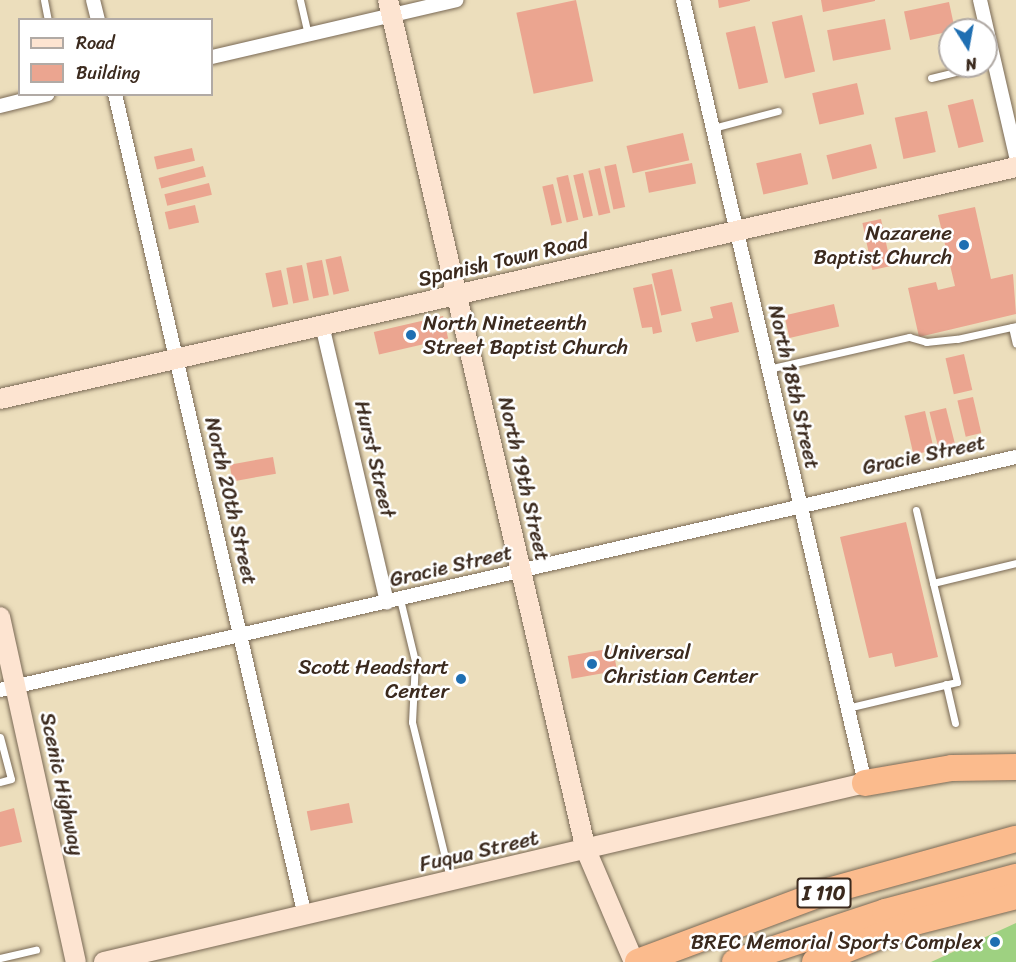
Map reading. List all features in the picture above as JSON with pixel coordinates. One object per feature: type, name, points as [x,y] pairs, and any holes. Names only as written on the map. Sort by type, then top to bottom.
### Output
[{"type":"highway","points":[[865,783],[952,768],[1016,767]]},
{"type":"highway","name":"I 110","points":[[636,962],[819,894],[1016,839]]},
{"type":"highway","name":"I 110","points":[[735,962],[885,912],[1016,877]]},
{"type":"highway","points":[[815,962],[915,922],[1016,896]]},
{"type":"street","points":[[93,0],[98,18]]},
{"type":"street","points":[[213,57],[308,34],[390,7],[456,0]]},
{"type":"street","name":"North 18th Street","points":[[683,0],[865,783]]},
{"type":"street","points":[[980,0],[983,18]]},
{"type":"street","name":"North 19th Street","points":[[390,7],[586,850],[607,902],[636,962]]},
{"type":"street","points":[[994,78],[1016,156]]},
{"type":"street","points":[[0,106],[40,96]]},
{"type":"street","name":"North 20th Street","points":[[115,96],[305,916]]},
{"type":"street","name":"Spanish Town Road","points":[[0,399],[1016,167]]},
{"type":"street","name":"Hurst Street","points":[[322,325],[393,600]]},
{"type":"street","name":"Gracie Street","points":[[8,689],[521,572],[799,503],[1016,457]]},
{"type":"street","name":"Scenic Highway","points":[[0,617],[8,689],[76,962]]},
{"type":"street","name":"Fuqua Street","points":[[104,962],[865,783]]},
{"type":"lane","points":[[44,0],[48,18]]},
{"type":"lane","points":[[300,0],[308,34]]},
{"type":"lane","points":[[931,78],[938,76]]},
{"type":"lane","points":[[712,128],[778,111]]},
{"type":"lane","points":[[768,369],[909,337],[926,342],[957,339],[1014,326],[1016,344]]},
{"type":"lane","points":[[847,708],[957,682],[916,510]]},
{"type":"lane","points":[[933,583],[1016,563]]},
{"type":"lane","points":[[393,600],[415,661],[412,722],[450,882]]},
{"type":"lane","points":[[946,684],[955,723]]},
{"type":"lane","points":[[0,737],[11,780],[0,782]]},
{"type":"lane","points":[[0,958],[36,950]]},
{"type":"green space","name":"BREC Memorial Sports Complex","points":[[1016,923],[1016,962],[931,962]]},
{"type":"building","points":[[576,0],[593,81],[534,94],[516,13]]},
{"type":"building","points":[[718,0],[750,0],[750,1],[719,8]]},
{"type":"building","points":[[821,0],[875,0],[875,1],[823,12]]},
{"type":"building","points":[[949,2],[952,18],[938,18],[938,34],[910,40],[904,12]]},
{"type":"building","points":[[802,15],[815,72],[785,78],[772,22]]},
{"type":"building","points":[[885,19],[891,49],[833,61],[827,30]]},
{"type":"building","points":[[755,26],[768,83],[739,89],[726,33]]},
{"type":"building","points":[[857,83],[864,114],[819,125],[812,93]]},
{"type":"building","points":[[973,99],[984,142],[958,148],[948,105]]},
{"type":"building","points":[[927,111],[936,152],[903,159],[895,118]]},
{"type":"building","points":[[683,133],[689,160],[633,173],[626,146]]},
{"type":"building","points":[[871,144],[877,168],[832,179],[826,155]]},
{"type":"building","points":[[192,148],[195,161],[157,169],[154,157]]},
{"type":"building","points":[[801,153],[808,184],[763,195],[756,163]]},
{"type":"building","points":[[692,163],[696,184],[649,193],[645,172]]},
{"type":"building","points":[[616,164],[625,207],[613,210],[604,166]]},
{"type":"building","points":[[203,166],[206,177],[161,189],[159,178]]},
{"type":"building","points":[[600,168],[610,213],[599,216],[588,171]]},
{"type":"building","points":[[583,173],[593,216],[583,218],[573,175]]},
{"type":"building","points":[[568,175],[578,220],[567,223],[556,178]]},
{"type":"building","points":[[209,183],[212,195],[167,206],[164,194]]},
{"type":"building","points":[[553,184],[562,223],[551,225],[542,186]]},
{"type":"building","points":[[195,205],[199,223],[169,230],[165,212]]},
{"type":"building","name":"Nazarene Baptist Church","points":[[975,207],[991,279],[1013,274],[1016,314],[919,337],[908,288],[936,282],[938,290],[955,286],[938,215]]},
{"type":"building","points":[[881,219],[891,266],[872,270],[862,223]]},
{"type":"building","points":[[341,256],[349,291],[334,295],[325,260]]},
{"type":"building","points":[[322,260],[329,295],[313,298],[306,263]]},
{"type":"building","points":[[302,265],[309,300],[293,303],[286,268]]},
{"type":"building","points":[[672,269],[682,311],[661,316],[652,274]]},
{"type":"building","points":[[281,270],[288,304],[273,308],[265,273]]},
{"type":"building","points":[[652,284],[662,332],[653,334],[652,327],[642,328],[633,288]]},
{"type":"building","points":[[732,302],[739,332],[696,342],[691,323],[713,318],[710,307]]},
{"type":"building","points":[[834,304],[839,326],[789,338],[784,315]]},
{"type":"building","name":"North Nineteenth Street Baptist Church","points":[[443,316],[448,338],[379,354],[374,332]]},
{"type":"building","points":[[964,354],[972,390],[954,394],[945,358]]},
{"type":"building","points":[[973,397],[981,433],[966,437],[957,401]]},
{"type":"building","points":[[946,408],[955,445],[939,449],[930,412]]},
{"type":"building","points":[[925,411],[934,450],[914,455],[905,416]]},
{"type":"building","points":[[273,457],[276,474],[233,481],[230,465]]},
{"type":"building","points":[[906,522],[938,657],[895,667],[892,653],[869,658],[840,537]]},
{"type":"building","name":"Universal Christian Center","points":[[613,648],[617,671],[572,679],[568,656]]},
{"type":"building","points":[[349,803],[353,823],[311,831],[307,811]]},
{"type":"building","points":[[14,808],[22,842],[0,847],[0,812]]},
{"type":"place","name":"Nazarene Baptist Church","points":[[964,245]]},
{"type":"place","name":"North Nineteenth Street Baptist Church","points":[[411,335]]},
{"type":"place","name":"Universal Christian Center","points":[[592,664]]},
{"type":"place","name":"Scott Headstart Center","points":[[461,679]]},
{"type":"place","name":"BREC Memorial Sports Complex","points":[[995,942]]}]
